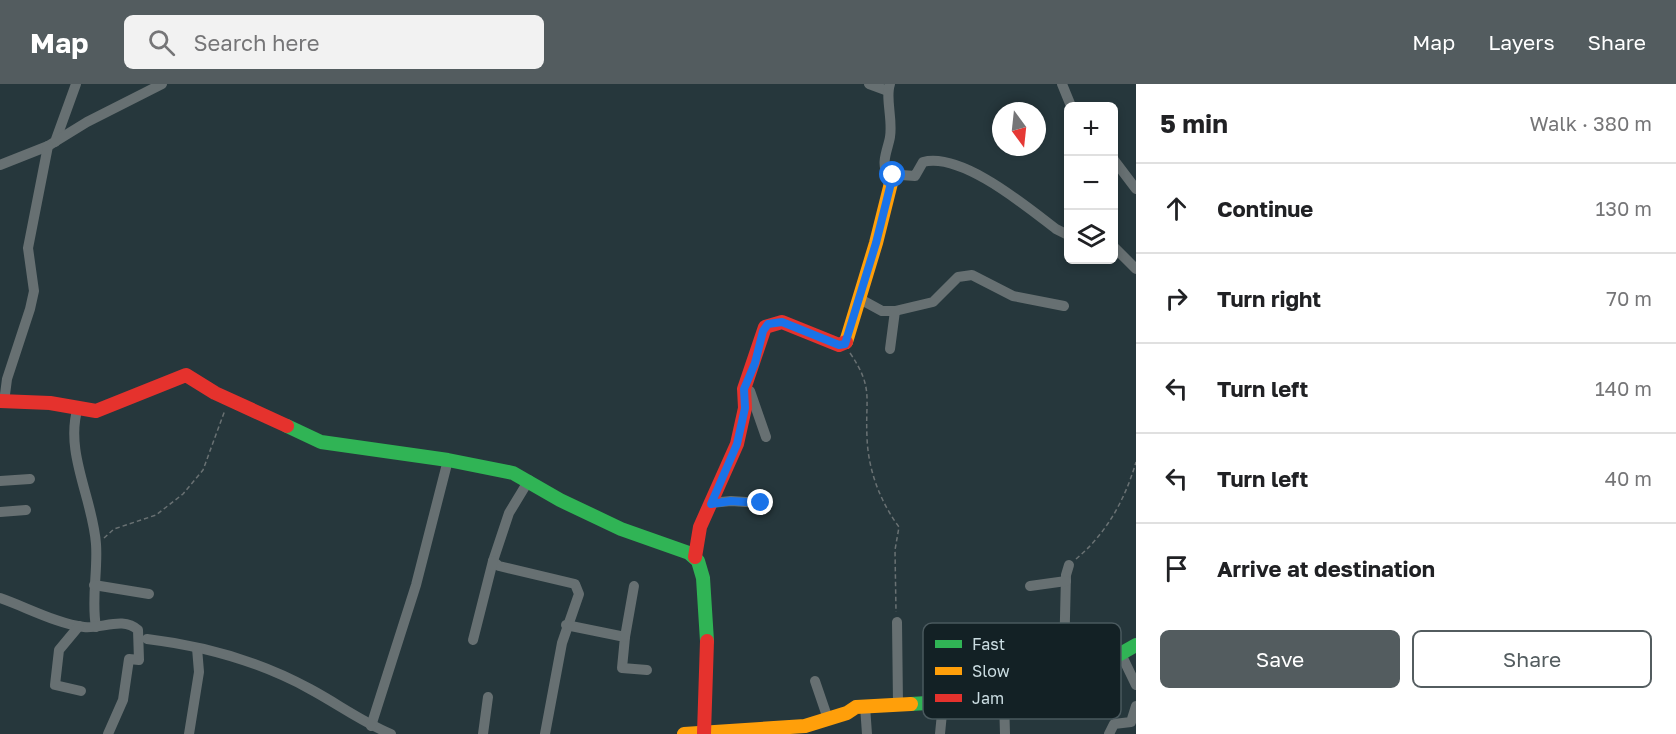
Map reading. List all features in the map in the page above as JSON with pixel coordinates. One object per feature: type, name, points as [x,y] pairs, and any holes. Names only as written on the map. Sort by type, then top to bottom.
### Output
[{"type":"street","points":[[76,84],[51,144],[28,248],[34,291],[2,401],[101,410],[186,375],[321,442],[448,460],[513,473],[529,480],[560,500],[621,529],[695,557]]},
{"type":"street","points":[[0,165],[51,144],[105,112],[162,84]]},
{"type":"street","points":[[869,84],[889,87],[892,116],[884,168],[888,174],[915,176],[923,162],[945,162],[982,178],[1064,232]]},
{"type":"street","points":[[1062,84],[1069,102]]},
{"type":"street","points":[[1118,166],[1136,189]]},
{"type":"street","points":[[704,733],[706,610],[701,568],[695,557],[700,527],[737,444],[745,408],[744,389],[755,363],[763,331],[768,324],[782,322],[844,344],[860,299],[893,175]]},
{"type":"street","points":[[1118,252],[1136,269]]},
{"type":"street","points":[[860,299],[882,311],[896,311],[933,302],[957,277],[972,275],[1013,296],[1064,306]]},
{"type":"street","points":[[890,349],[896,311]]},
{"type":"street","points":[[744,389],[750,391],[755,401],[766,437]]},
{"type":"street","points":[[78,407],[74,427],[78,458],[96,544],[94,585],[96,627]]},
{"type":"street","points":[[371,726],[416,585],[448,460]]},
{"type":"street","points":[[0,481],[30,478]]},
{"type":"street","points":[[473,640],[493,561],[509,513],[529,480]]},
{"type":"street","points":[[711,504],[731,501],[761,503]]},
{"type":"street","points":[[0,512],[26,510]]},
{"type":"street","points":[[493,561],[499,566],[578,587],[579,594],[566,625],[545,734]]},
{"type":"street","points":[[1064,623],[1065,581],[1069,565]]},
{"type":"street","points":[[1030,586],[1065,581]]},
{"type":"street","points":[[94,585],[149,594]]},
{"type":"street","points":[[634,586],[622,668],[647,670]]},
{"type":"street","points":[[0,598],[79,626],[96,627],[124,622],[138,630],[139,660],[129,659],[123,700],[108,734]]},
{"type":"street","points":[[897,622],[897,704]]},
{"type":"street","points":[[566,625],[625,637]]},
{"type":"street","points":[[79,626],[59,650],[55,685],[81,691]]},
{"type":"street","points":[[147,639],[258,663],[312,690],[371,726],[391,734]]},
{"type":"street","points":[[1136,645],[1121,654],[1136,686]]},
{"type":"street","points":[[189,734],[199,672],[197,648]]},
{"type":"street","points":[[815,681],[828,719]]},
{"type":"street","points":[[483,734],[488,697]]},
{"type":"street","points":[[684,734],[794,728],[828,719],[856,707],[923,703]]},
{"type":"street","points":[[865,706],[867,734]]},
{"type":"street","points":[[1109,734],[1114,724],[1131,722],[1136,706]]},
{"type":"street","points":[[939,734],[943,719]]},
{"type":"street","points":[[1005,719],[1005,734]]},
{"type":"path","points":[[844,344],[866,379],[867,436],[872,472],[888,512],[899,527],[895,550],[897,622]]},
{"type":"path","points":[[96,544],[114,529],[156,515],[193,483],[203,470],[213,447],[229,398]]},
{"type":"path","points":[[1069,565],[1099,538],[1130,483],[1136,462]]},
{"type":"traffic: fast","points":[[287,426],[321,442],[448,460],[513,473],[560,500],[621,529],[689,553],[698,561],[703,578],[707,641]]},
{"type":"traffic: fast","points":[[1121,654],[1136,645]]},
{"type":"traffic: fast","points":[[911,704],[923,703]]},
{"type":"traffic: slow","points":[[846,342],[876,243],[893,175]]},
{"type":"traffic: slow","points":[[684,734],[805,726],[847,713],[856,707],[911,704]]},
{"type":"traffic: jam","points":[[695,557],[700,527],[737,444],[745,408],[744,389],[765,327],[782,322],[839,345],[846,342]]},
{"type":"traffic: jam","points":[[0,401],[50,403],[96,411],[186,375],[215,393],[287,426]]},
{"type":"traffic: jam","points":[[704,733],[707,641]]},
{"type":"route","points":[[761,503],[731,501],[711,504],[737,444],[745,408],[744,389],[755,363],[763,331],[768,324],[782,322],[839,345],[845,344],[876,243],[893,175]]}]
